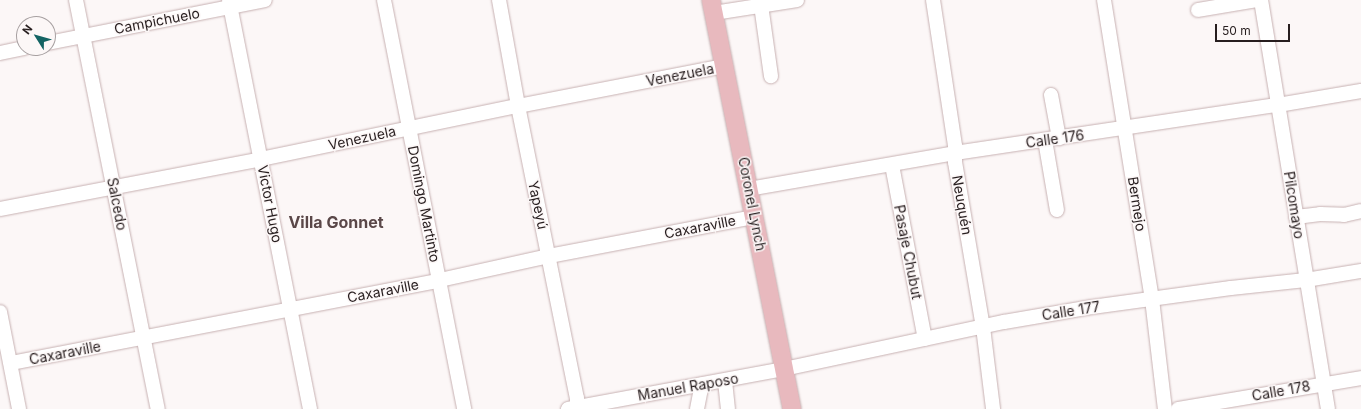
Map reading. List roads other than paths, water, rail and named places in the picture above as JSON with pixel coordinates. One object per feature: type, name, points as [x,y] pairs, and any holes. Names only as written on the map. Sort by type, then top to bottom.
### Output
[{"type":"main road","name":"Coronel Lynch","points":[[712,6],[792,409]]},
{"type":"street","name":"Salcedo","points":[[76,0],[158,409]]},
{"type":"street","name":"Campichuelo","points":[[56,41],[229,3],[265,0]]},
{"type":"street","name":"Domingo Martinto","points":[[384,0],[440,280],[464,409]]},
{"type":"street","name":"Yapeyú","points":[[498,0],[577,398],[574,408]]},
{"type":"street","points":[[712,6],[761,5],[797,0]]},
{"type":"street","name":"Neuquén","points":[[933,0],[955,154],[983,327],[993,409]]},
{"type":"street","name":"Bermejo","points":[[1104,0],[1126,128],[1152,299],[1165,409]]},
{"type":"street","points":[[1198,10],[1257,0]]},
{"type":"street","name":"Pilcomayo","points":[[1261,0],[1328,409]]},
{"type":"street","name":"Victor Hugo","points":[[229,3],[310,409]]},
{"type":"street","points":[[761,5],[771,76]]},
{"type":"street","points":[[0,53],[16,50]]},
{"type":"street","name":"Venezuela","points":[[0,209],[113,186],[261,159],[518,106],[724,66]]},
{"type":"street","name":"Calle 176","points":[[749,189],[955,154],[1361,91]]},
{"type":"street","points":[[1051,95],[1052,139],[1057,210]]},
{"type":"street","name":"Pasaje Chubut","points":[[892,165],[925,339]]},
{"type":"street","points":[[1296,217],[1320,214],[1344,215],[1361,211]]},
{"type":"street","name":"Caxaraville","points":[[11,363],[440,280],[548,256],[754,217]]},
{"type":"street","name":"Calle 177","points":[[784,369],[1004,322],[1152,299],[1306,280],[1361,271]]},
{"type":"street","points":[[0,312],[19,409]]},
{"type":"street","name":"Manuel Raposo","points":[[574,408],[784,369]]},
{"type":"street","name":"Calle 178","points":[[1178,409],[1324,383],[1361,378]]},
{"type":"street","points":[[724,381],[728,409]]},
{"type":"street","points":[[697,409],[702,384]]},
{"type":"district","name":"Villa Gonnet","points":[[336,222]]}]
